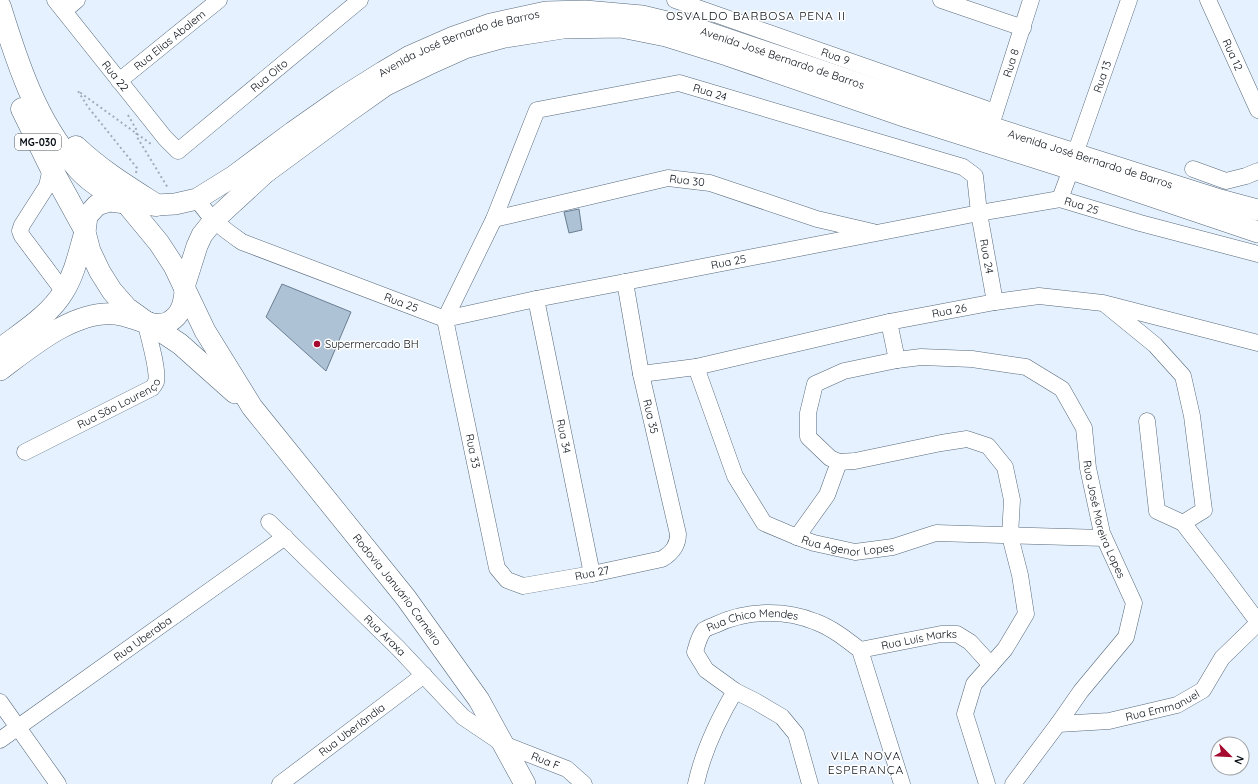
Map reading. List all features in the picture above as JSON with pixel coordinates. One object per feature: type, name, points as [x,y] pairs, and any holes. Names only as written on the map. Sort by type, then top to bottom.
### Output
[{"type":"highway","name":"Rodovia Januário Carneiro","points":[[0,6],[3,25],[27,87],[57,143],[75,166],[98,186],[125,203]]},
{"type":"highway","name":"Rodovia Januário Carneiro","points":[[0,52],[12,87],[51,168],[84,230]]},
{"type":"highway","points":[[42,116],[88,159],[123,184],[165,205]]},
{"type":"main road","name":"Avenida José Bernardo de Barros","points":[[125,203],[165,205],[197,199],[234,176],[340,99],[410,56],[451,38],[491,24],[546,12],[585,11],[642,16],[700,30],[993,119],[1073,161],[1258,232]]},
{"type":"main road","name":"Avenida José Bernardo de Barros","points":[[185,289],[197,246],[202,236],[214,220],[265,174],[386,85],[465,48],[505,37],[563,28],[621,27],[666,36],[727,55],[907,117],[1258,210]]},
{"type":"main road","points":[[0,349],[40,318],[64,292],[78,257],[88,216],[97,205],[110,201],[125,203]]},
{"type":"main road","name":"Rodovia Januário Carneiro","points":[[125,203],[159,243],[174,266],[205,331],[252,408],[406,598],[479,700],[525,784]]},
{"type":"main road","name":"Rodovia Januário Carneiro","points":[[84,230],[90,251],[100,272],[112,290],[127,308],[180,344],[252,408]]},
{"type":"main road","points":[[0,370],[40,340],[75,322],[97,315],[116,314],[157,324],[168,322],[178,314],[184,303],[185,289]]},
{"type":"street","points":[[59,6],[77,0]]},
{"type":"street","name":"Rua Elias Abalem","points":[[119,81],[220,0]]},
{"type":"street","name":"Rua Oito","points":[[178,151],[360,0]]},
{"type":"street","name":"Rua 9","points":[[675,0],[993,119]]},
{"type":"street","points":[[941,0],[1023,28]]},
{"type":"street","name":"Rua 8","points":[[993,119],[1031,0]]},
{"type":"street","name":"Rua 13","points":[[1060,199],[1130,0]]},
{"type":"street","name":"Rua 12","points":[[1208,0],[1258,110]]},
{"type":"street","name":"Rua 22","points":[[59,6],[165,138],[178,151]]},
{"type":"street","name":"Rua 24","points":[[445,319],[494,218],[537,110],[679,83],[963,167],[975,176],[979,213],[995,302]]},
{"type":"street","points":[[51,168],[47,186],[22,225],[20,231],[22,236],[64,292]]},
{"type":"street","points":[[1193,169],[1226,181],[1258,171]]},
{"type":"street","name":"Rua 30","points":[[494,218],[668,178],[710,183],[817,220],[878,233]]},
{"type":"street","name":"Rua 25","points":[[197,199],[204,211],[221,228],[242,242],[445,319],[536,299],[979,213],[1060,199],[1140,223],[1258,254]]},
{"type":"street","name":"Rua 35","points":[[625,282],[641,374],[678,534],[678,541],[675,549]]},
{"type":"street","name":"Rua 26","points":[[641,374],[696,367],[844,334],[889,322],[995,302],[1039,296],[1103,303],[1258,343]]},
{"type":"street","name":"Rua 34","points":[[536,299],[592,574]]},
{"type":"street","points":[[1103,303],[1155,345],[1183,376],[1192,416],[1204,510],[1183,524]]},
{"type":"street","name":"Rua 33","points":[[445,319],[497,568],[507,580]]},
{"type":"street","name":"Rua São Lourenço","points":[[26,452],[152,388],[156,382],[156,376],[146,322]]},
{"type":"street","points":[[889,322],[897,360]]},
{"type":"street","name":"Rua José Moreira Lopes","points":[[839,462],[830,458],[808,437],[808,413],[815,384],[844,371],[897,360],[921,357],[972,358],[1026,367],[1062,389],[1084,428],[1088,468],[1098,519],[1104,538],[1134,603],[1126,637],[1081,691],[1013,784]]},
{"type":"street","name":"Rua Agenor Lopes","points":[[696,367],[735,476],[764,523],[797,537],[814,543],[855,552],[893,547],[936,533],[1104,538]]},
{"type":"street","points":[[1147,421],[1157,511],[1183,524],[1258,622]]},
{"type":"street","points":[[797,537],[827,495],[839,462],[855,461],[967,439],[988,446],[1005,467],[1012,500],[1010,536],[1020,575],[1026,614],[1005,649],[974,684],[965,714],[987,784]]},
{"type":"street","name":"Rua Araxa","points":[[269,522],[398,648],[463,717],[503,744]]},
{"type":"street","name":"Rua Uberaba","points":[[0,740],[285,537]]},
{"type":"street","name":"Rua 27","points":[[507,580],[523,586],[592,574],[662,559],[675,549]]},
{"type":"street","name":"Rua Chico Mendes","points":[[810,784],[796,734],[782,717],[735,691],[706,670],[695,652],[698,642],[705,630],[726,620],[753,613],[790,613],[816,622],[844,637],[860,650]]},
{"type":"street","name":"Rua Emmanuel","points":[[1058,724],[1109,721],[1177,705],[1203,690],[1222,658],[1258,622]]},
{"type":"street","name":"Rua Luís Marks","points":[[860,650],[941,634],[957,634],[970,642],[991,665]]},
{"type":"street","points":[[860,650],[902,784]]},
{"type":"street","name":"Rua Uberlândia","points":[[280,784],[424,675]]},
{"type":"street","points":[[696,784],[700,766],[721,714],[735,691]]},
{"type":"street","points":[[0,702],[58,784]]},
{"type":"street","name":"Rua F","points":[[503,744],[567,769],[584,784]]},
{"type":"path","points":[[134,172],[136,173],[138,171],[137,168],[88,107],[78,91],[154,146]]},
{"type":"path","points":[[128,115],[136,129],[137,137],[170,192],[165,205]]},
{"type":"building","points":[[579,209],[582,230],[569,233],[564,212]]},
{"type":"building","name":"Supermercado BH","points":[[282,284],[351,312],[326,371],[266,317]]},
{"type":"place","name":"Supermercado BH","points":[[317,344]]},
{"type":"district","name":"OSVALDO BARBOSA PENA II","points":[[756,15]]},
{"type":"district","name":"VILA NOVA ESPERANÇA","points":[[866,762]]}]
